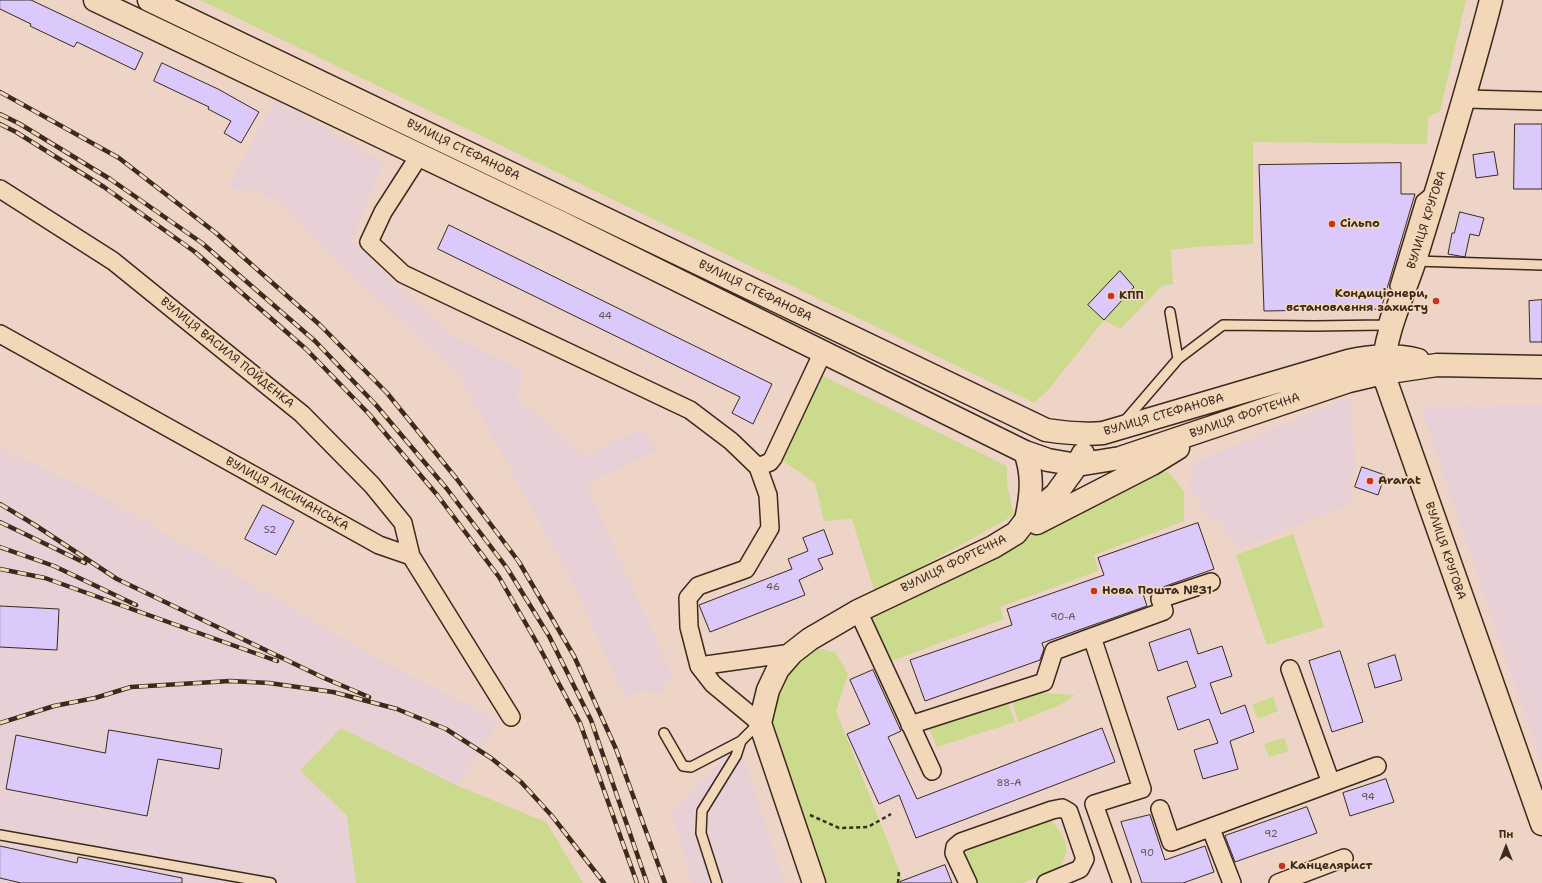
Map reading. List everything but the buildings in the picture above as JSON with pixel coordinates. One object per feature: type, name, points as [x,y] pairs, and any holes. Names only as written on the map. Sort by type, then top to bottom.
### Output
[{"type":"main road","name":"ВУЛИЦЯ СТЕФАНОВА","points":[[95,0],[562,223],[1025,452],[1048,460],[1077,465]]},
{"type":"main road","name":"ВУЛИЦЯ СТЕФАНОВА","points":[[149,0],[1046,430],[1089,435],[1116,430],[1348,361],[1364,358],[1383,365]]},
{"type":"main road","name":"ВУЛИЦЯ КРУГОВА","points":[[1491,0],[1466,99],[1383,365],[1542,824]]},
{"type":"main road","points":[[1383,365],[1403,357],[1437,365],[1542,367]]},
{"type":"main road","name":"ВУЛИЦЯ ФОРТЕЧНА","points":[[760,723],[768,690],[778,669],[792,653],[810,639],[858,611],[993,547],[1021,527],[1056,494],[1077,465],[1120,458],[1349,382],[1383,365]]},
{"type":"main road","points":[[1021,527],[1152,464],[1211,428]]},
{"type":"main road","points":[[1077,465],[1089,435]]},
{"type":"main road","points":[[1021,527],[1031,488],[1031,468],[1025,452]]},
{"type":"main road","points":[[760,723],[786,805],[814,883]]},
{"type":"street","points":[[1466,99],[1542,101]]},
{"type":"street","points":[[419,156],[384,212],[369,242],[403,274],[690,410],[731,442],[758,467],[768,494],[770,528],[746,569],[698,586],[688,598],[689,627],[699,666],[713,684],[760,723]]},
{"type":"street","name":"ВУЛИЦЯ ВАСИЛЯ ПОЙДЕНКА","points":[[0,190],[113,261],[302,414],[372,485],[403,523],[411,556]]},
{"type":"street","name":"ВУЛИЦЯ ЛИСИЧАНСЬКА","points":[[0,334],[373,542],[411,556]]},
{"type":"street","points":[[758,467],[770,462],[773,458],[823,352]]},
{"type":"street","points":[[411,556],[511,717]]},
{"type":"street","points":[[910,725],[1044,682],[1054,651],[1164,611],[1160,599],[1212,582]]},
{"type":"street","points":[[858,611],[932,771]]},
{"type":"street","points":[[1092,637],[1142,789],[1094,804],[1122,883]]},
{"type":"street","points":[[699,666],[792,653]]},
{"type":"street","points":[[1290,669],[1331,783]]},
{"type":"street","points":[[1160,809],[1171,842],[1211,829],[1377,766]]},
{"type":"street","points":[[968,883],[954,853],[955,847],[961,842],[1052,810],[1062,808],[1069,812],[1085,859],[1080,869],[1046,883]]},
{"type":"street","points":[[1077,836],[1102,828]]},
{"type":"street","points":[[1211,829],[1232,883]]},
{"type":"street","points":[[1278,883],[1344,858]]},
{"type":"lane","points":[[1116,430],[1178,359],[1223,325],[1383,325],[1421,200],[1438,187]]},
{"type":"lane","points":[[1415,261],[1542,265]]},
{"type":"lane","points":[[1170,312],[1178,359]]},
{"type":"lane","points":[[664,733],[683,766],[691,767],[741,741],[760,723]]},
{"type":"lane","points":[[717,883],[701,833],[702,811],[736,756],[741,741]]},
{"type":"lane","points":[[0,835],[271,883]]},
{"type":"path","points":[[786,805],[838,828],[868,827],[891,814]]},
{"type":"path","points":[[898,883],[899,871]]},
{"type":"shaded area","points":[[275,99],[383,162],[352,240],[423,310],[456,338],[524,371],[516,398],[585,456],[641,429],[657,450],[586,484],[673,677],[660,693],[640,691],[625,698],[573,583],[457,372],[319,245],[284,205],[256,190],[241,190],[228,187]]},
{"type":"shaded area","points":[[1343,399],[1351,404],[1356,466],[1349,484],[1355,502],[1237,550],[1218,518],[1210,522],[1188,485],[1195,463]]},
{"type":"shaded area","points":[[1542,405],[1542,764],[1420,406]]},
{"type":"shaded area","points":[[0,448],[109,500],[378,659],[499,721],[458,786],[341,728],[300,770],[347,816],[356,883],[0,883]]},
{"type":"shaded area","points":[[731,749],[744,759],[784,883],[692,883],[672,813]]},
{"type":"green space","points":[[200,0],[1466,0],[1440,111],[1428,117],[1427,144],[1253,142],[1253,244],[1193,247],[1171,250],[1173,284],[1162,286],[1120,329],[1104,320],[1048,390],[1034,403]]},
{"type":"green space","points":[[821,375],[1007,466],[1007,484],[1014,515],[875,593],[852,519],[824,521],[815,483],[778,457]]},
{"type":"green space","points":[[1159,471],[1168,472],[1184,491],[1184,521],[1094,555],[1098,571],[1000,607],[1004,619],[889,662],[868,618]]},
{"type":"green space","points":[[1293,534],[1324,627],[1267,645],[1236,555]]},
{"type":"green space","points":[[812,647],[835,652],[848,674],[836,711],[904,883],[825,883],[767,719],[782,674]]},
{"type":"green space","points":[[1015,691],[1075,695],[1058,706],[1018,722],[1010,693]]},
{"type":"green space","points":[[1273,697],[1278,711],[1258,719],[1252,705]]},
{"type":"green space","points":[[1008,702],[1015,722],[937,747],[929,728]]},
{"type":"green space","points":[[341,728],[458,786],[546,822],[583,883],[356,883],[347,816],[300,770]]},
{"type":"green space","points":[[1284,738],[1289,751],[1269,757],[1264,744]]},
{"type":"green space","points":[[1051,820],[1066,842],[1066,853],[1060,868],[1023,883],[972,883],[961,851],[1028,821]]},
{"type":"railway","points":[[0,92],[119,158],[216,233],[320,325],[387,393],[456,478],[519,562],[574,656],[616,749],[665,883]]},
{"type":"railway","points":[[0,114],[20,124],[110,179],[202,243],[315,341],[376,405],[447,489],[507,568],[549,636],[591,720],[647,883]]},
{"type":"railway","points":[[0,124],[16,132],[104,187],[195,252],[306,349],[369,414],[438,496],[499,577],[537,643],[580,723],[637,883]]},
{"type":"railway","points":[[0,504],[35,525],[117,579],[324,678],[369,697]]},
{"type":"railway","points":[[0,522],[85,563]]},
{"type":"railway","points":[[0,547],[54,566],[136,605]]},
{"type":"railway","points":[[0,569],[45,578],[277,661]]},
{"type":"railway","points":[[0,723],[54,706],[95,698],[131,687],[230,681],[269,683],[333,692],[397,709],[446,729],[491,758],[521,782],[552,816],[604,883]]},
{"type":"place","name":"Сільпо","points":[[1332,224]]},
{"type":"place","name":"КПП","points":[[1111,296]]},
{"type":"place","name":"Кондиціонери, встановлення захисту","points":[[1436,301]]},
{"type":"place","name":"Ararat","points":[[1370,481]]},
{"type":"place","name":"Нова Пошта №31","points":[[1094,591]]},
{"type":"place","name":"Канцелярист","points":[[1282,866]]}]
